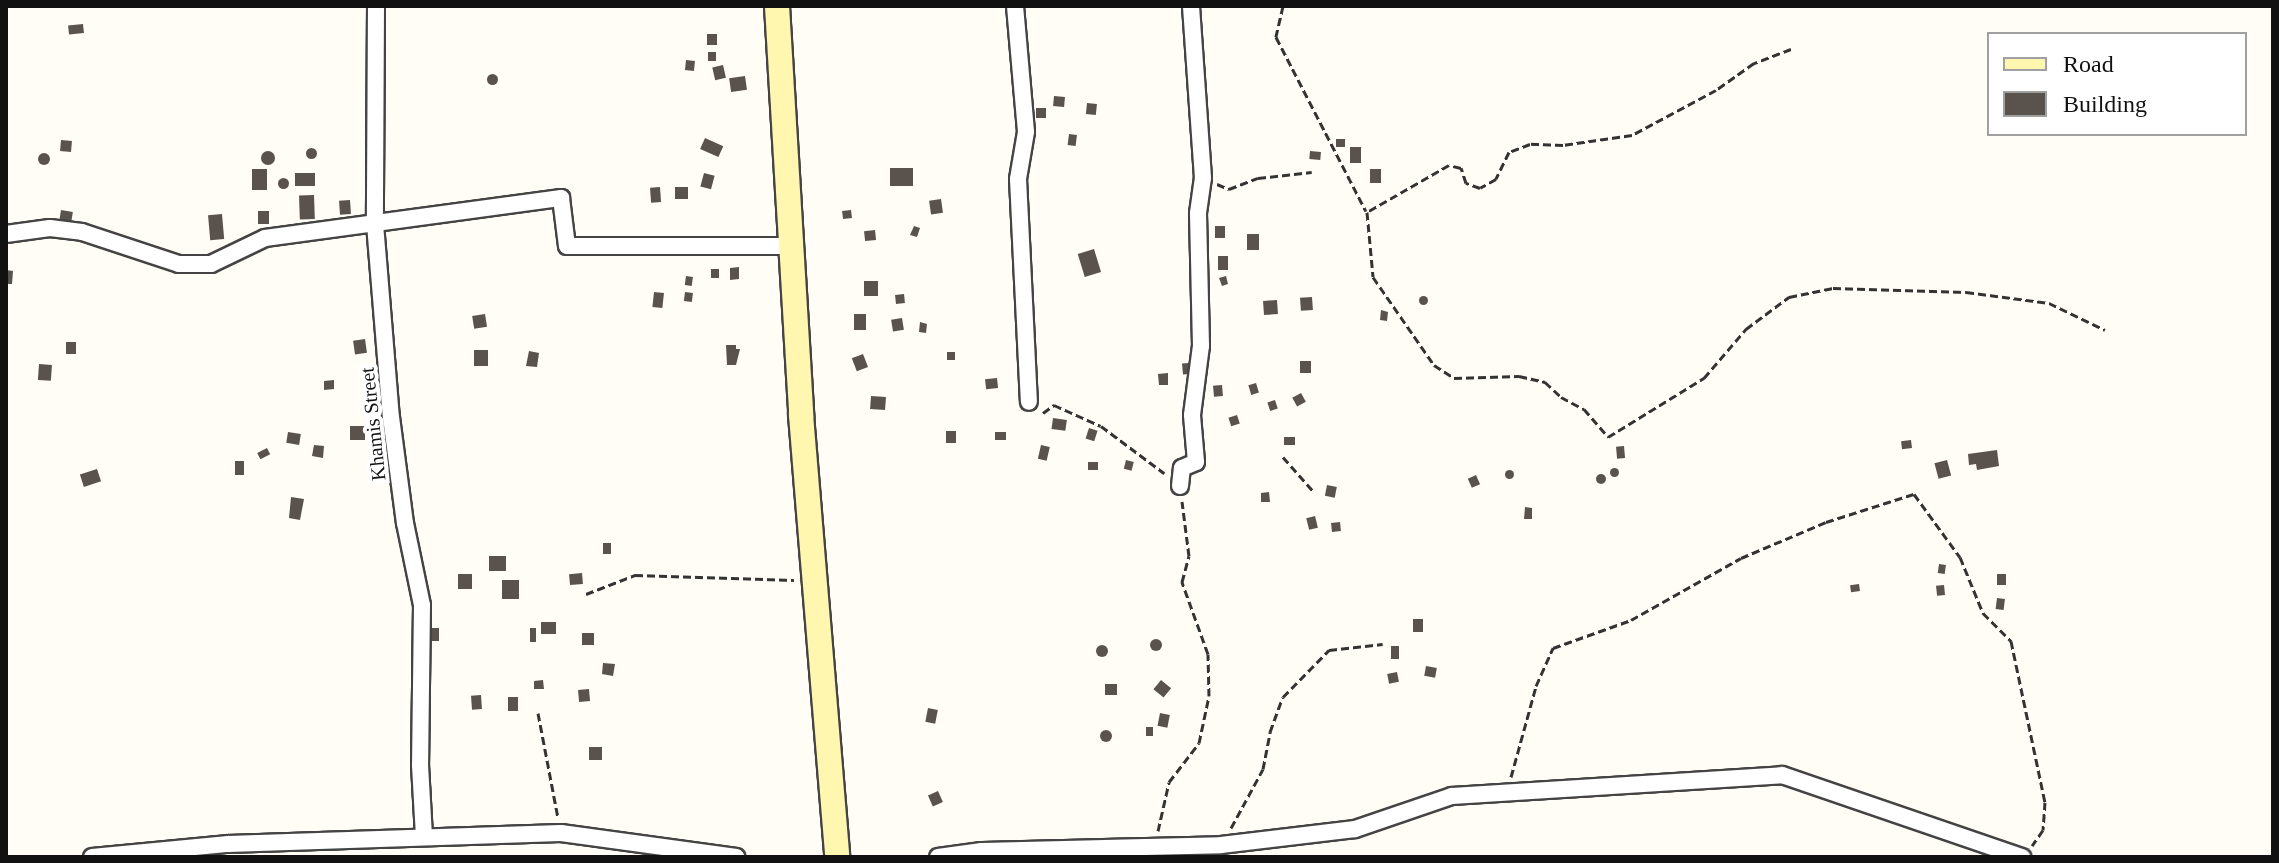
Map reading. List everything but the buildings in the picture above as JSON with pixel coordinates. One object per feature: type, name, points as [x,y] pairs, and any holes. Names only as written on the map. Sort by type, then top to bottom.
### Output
[{"type":"street","name":"Khamis Street","points":[[376,6],[375,224],[391,417],[405,523],[422,605],[420,765],[424,836]]},
{"type":"street","points":[[777,6],[791,246],[837,857]]},
{"type":"street","points":[[1015,6],[1026,132],[1018,179],[1029,402]]},
{"type":"street","points":[[1180,486],[1182,468],[1196,462],[1192,415],[1201,346],[1198,213],[1203,178],[1191,6]]},
{"type":"street","points":[[6,234],[50,228],[82,232],[179,264],[211,264],[265,238],[561,198],[567,246],[791,246]]},
{"type":"street","points":[[938,857],[982,851],[1154,846],[1228,851],[1355,829],[1452,796],[1782,775],[2026,853]]},
{"type":"street","points":[[92,857],[228,844],[561,833],[736,857]]},
{"type":"path","points":[[1283,6],[1276,37],[1367,212],[1373,277],[1434,365],[1454,378],[1519,376],[1545,382],[1561,397],[1584,409],[1608,437],[1704,378],[1746,329],[1789,297],[1833,288],[1966,292],[2049,303],[2105,330]]},
{"type":"path","points":[[1367,212],[1449,165],[1461,168],[1466,183],[1480,188],[1496,179],[1509,152],[1530,144],[1563,145],[1632,135],[1716,90],[1754,63],[1791,49]]},
{"type":"path","points":[[1203,178],[1229,189],[1258,178],[1312,172]]},
{"type":"path","points":[[1029,402],[1044,414],[1054,405],[1101,426],[1180,486],[1189,556],[1182,582],[1208,654],[1209,696],[1199,743],[1169,782],[1154,846]]},
{"type":"path","points":[[1283,457],[1314,492]]},
{"type":"path","points":[[1507,793],[1536,686],[1553,648],[1631,620],[1741,558],[1826,522],[1914,494],[1960,557],[1983,613],[2011,641],[2045,802],[2043,830],[2026,853]]},
{"type":"path","points":[[586,594],[635,575],[815,580]]},
{"type":"path","points":[[1228,851],[1263,769],[1270,732],[1283,697],[1329,650],[1383,644]]},
{"type":"path","points":[[538,713],[561,833]]}]
